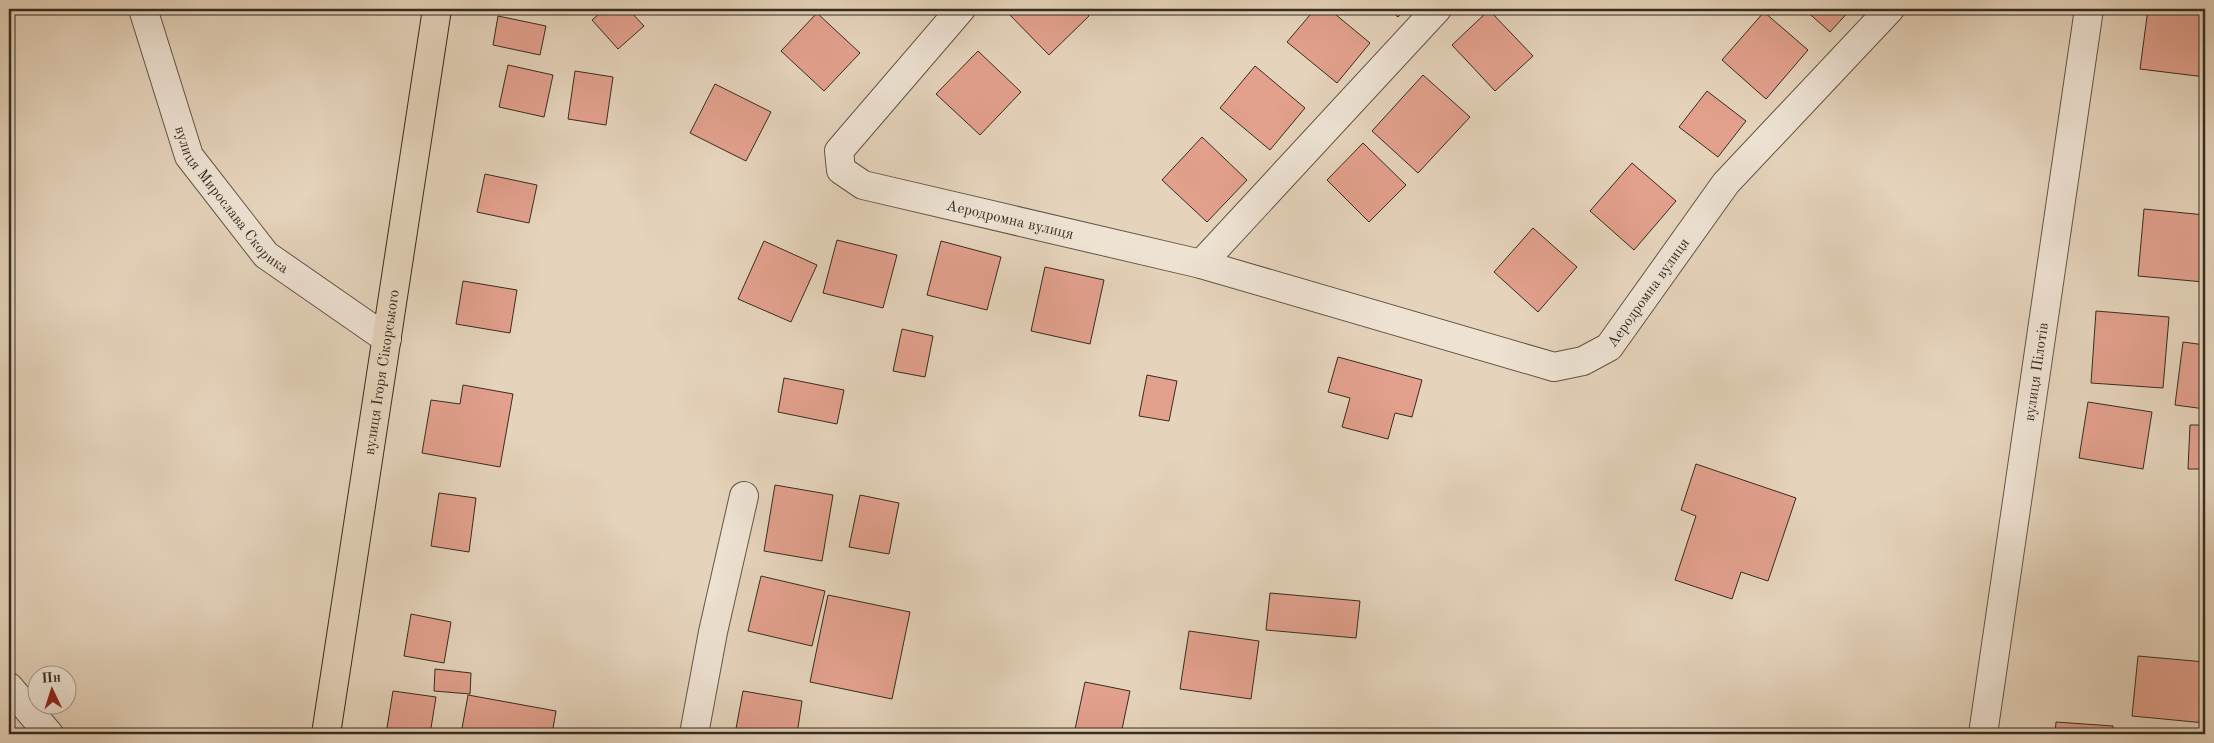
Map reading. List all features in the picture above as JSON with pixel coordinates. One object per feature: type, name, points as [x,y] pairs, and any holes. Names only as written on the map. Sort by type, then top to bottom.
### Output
[{"type":"main road","name":"вулиця Ігоря Сікорського","points":[[326,734],[437,9]]},
{"type":"street","name":"вулиця Мирослава Скорика","points":[[143,9],[189,156],[266,255],[387,339]]},
{"type":"street","name":"Аеродромна вулиця","points":[[961,9],[839,151],[841,170],[863,186],[1201,264],[1554,366],[1583,361],[1609,346],[1726,183],[1890,9]]},
{"type":"street","points":[[1201,264],[1437,9]]},
{"type":"street","name":"вулиця Пілотів","points":[[1983,734],[2089,9]]},
{"type":"street","points":[[694,734],[713,632],[744,496]]},
{"type":"street","points":[[9,687],[49,734]]},
{"type":"building","points":[[566,9],[577,9],[572,14]]},
{"type":"building","points":[[605,9],[628,9],[644,26],[618,49],[592,20]]},
{"type":"building","points":[[1006,9],[1082,9],[1089,16],[1049,55]]},
{"type":"building","points":[[1315,9],[1329,9],[1370,43],[1337,83],[1287,42]]},
{"type":"building","points":[[1388,9],[1405,9],[1398,17]]},
{"type":"building","points":[[1804,9],[1851,9],[1830,32]]},
{"type":"building","points":[[2148,9],[2205,10],[2205,77],[2140,69]]},
{"type":"building","points":[[1489,10],[1533,56],[1495,91],[1452,45]]},
{"type":"building","points":[[1764,12],[1808,50],[1766,99],[1722,60]]},
{"type":"building","points":[[817,13],[860,53],[824,91],[781,51]]},
{"type":"building","points":[[498,16],[546,26],[540,55],[493,45]]},
{"type":"building","points":[[978,51],[1021,92],[980,135],[936,94]]},
{"type":"building","points":[[508,65],[553,75],[544,117],[499,107]]},
{"type":"building","points":[[1255,66],[1305,108],[1270,150],[1220,108]]},
{"type":"building","points":[[575,71],[613,77],[606,125],[568,119]]},
{"type":"building","points":[[1423,75],[1470,117],[1418,173],[1372,131]]},
{"type":"building","points":[[715,84],[771,112],[746,161],[690,133]]},
{"type":"building","points":[[1707,91],[1746,121],[1718,157],[1679,127]]},
{"type":"building","points":[[1202,137],[1247,180],[1207,222],[1162,180]]},
{"type":"building","points":[[1363,143],[1406,185],[1369,222],[1327,180]]},
{"type":"building","points":[[1632,163],[1676,201],[1634,250],[1590,211]]},
{"type":"building","points":[[485,174],[537,185],[529,223],[477,212]]},
{"type":"building","points":[[2144,209],[2205,215],[2204,282],[2138,276]]},
{"type":"building","points":[[1533,228],[1577,267],[1538,312],[1494,272]]},
{"type":"building","points":[[837,240],[897,255],[883,308],[823,293]]},
{"type":"building","points":[[764,241],[817,265],[791,322],[738,299]]},
{"type":"building","points":[[941,241],[1001,257],[987,310],[927,295]]},
{"type":"building","points":[[1045,267],[1104,280],[1090,344],[1031,331]]},
{"type":"building","points":[[463,281],[517,290],[510,333],[456,324]]},
{"type":"building","points":[[2096,311],[2169,317],[2163,388],[2091,383]]},
{"type":"building","points":[[902,329],[933,336],[925,377],[893,371]]},
{"type":"building","points":[[2183,342],[2205,345],[2205,409],[2175,405]]},
{"type":"building","points":[[1338,357],[1422,380],[1412,417],[1395,413],[1388,439],[1342,427],[1350,398],[1328,392]]},
{"type":"building","points":[[1147,375],[1177,381],[1169,421],[1139,416]]},
{"type":"building","points":[[784,378],[844,390],[837,424],[778,412]]},
{"type":"building","points":[[463,385],[513,394],[500,467],[422,453],[431,400],[460,404]]},
{"type":"building","points":[[2088,402],[2152,412],[2143,469],[2079,458]]},
{"type":"building","points":[[2190,425],[2205,425],[2205,469],[2188,469]]},
{"type":"building","points":[[1696,464],[1796,498],[1768,581],[1741,572],[1732,599],[1675,580],[1696,516],[1681,510]]},
{"type":"building","points":[[775,485],[833,495],[822,561],[764,551]]},
{"type":"building","points":[[439,493],[476,498],[469,552],[431,546]]},
{"type":"building","points":[[860,495],[899,503],[889,554],[849,547]]},
{"type":"building","points":[[761,576],[825,591],[812,646],[748,631]]},
{"type":"building","points":[[1270,593],[1360,601],[1356,638],[1266,630]]},
{"type":"building","points":[[828,595],[910,612],[892,699],[810,682]]},
{"type":"building","points":[[411,614],[451,622],[444,663],[404,656]]},
{"type":"building","points":[[1189,631],[1259,641],[1251,699],[1180,689]]},
{"type":"building","points":[[2138,656],[2205,662],[2205,723],[2132,716]]},
{"type":"building","points":[[435,669],[471,673],[470,694],[434,691]]},
{"type":"building","points":[[1085,682],[1130,691],[1121,734],[1074,734]]},
{"type":"building","points":[[393,691],[436,697],[430,734],[386,734]]},
{"type":"building","points":[[743,691],[802,701],[797,734],[735,734]]},
{"type":"building","points":[[468,695],[556,711],[552,734],[461,734]]},
{"type":"building","points":[[2056,722],[2113,726],[2113,734],[2055,734]]}]
